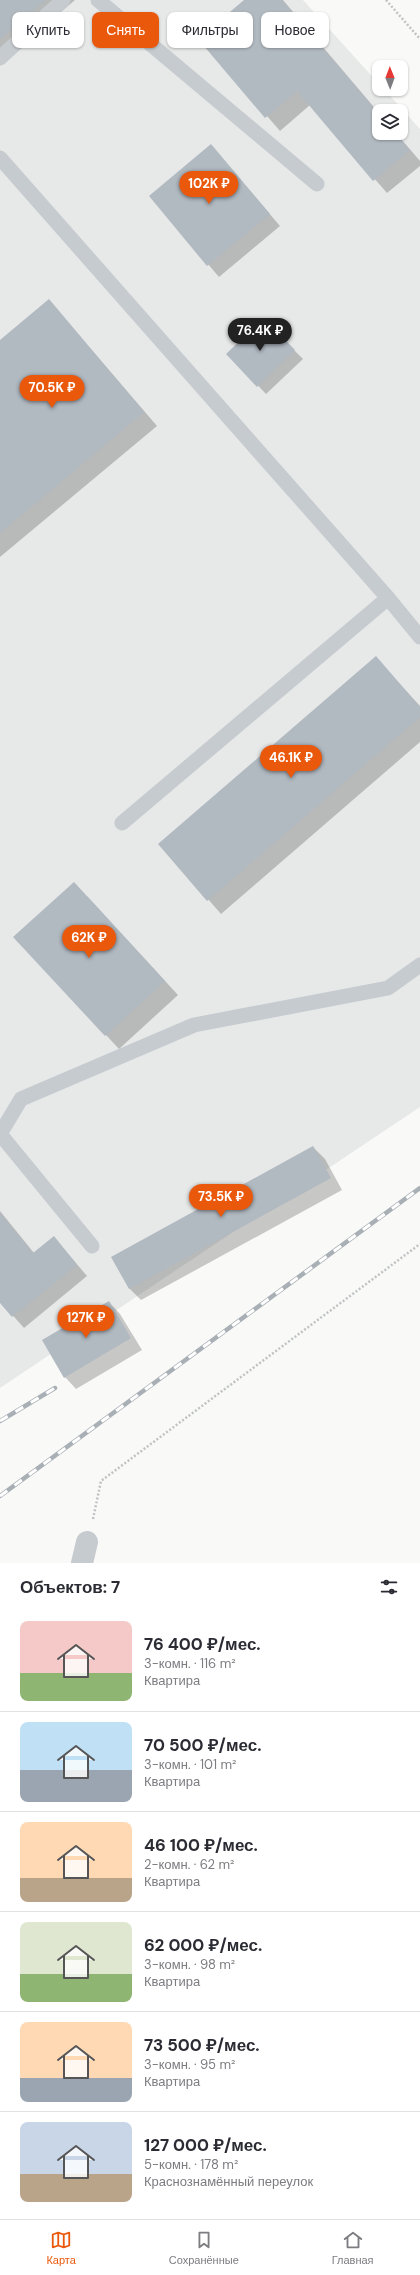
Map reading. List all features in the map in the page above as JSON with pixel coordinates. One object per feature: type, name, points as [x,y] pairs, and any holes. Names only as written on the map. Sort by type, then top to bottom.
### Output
[{"type":"street","points":[[82,1563],[87,1542]]},
{"type":"lane","points":[[0,58],[63,0]]},
{"type":"lane","points":[[98,0],[317,184]]},
{"type":"lane","points":[[0,158],[388,598],[420,637]]},
{"type":"lane","points":[[122,823],[388,598]]},
{"type":"lane","points":[[92,1246],[0,1134],[21,1099],[194,1025],[388,988],[420,965]]},
{"type":"path","points":[[386,0],[420,39]]},
{"type":"path","points":[[87,1542],[102,1481],[420,1244]]},
{"type":"shaded area","points":[[0,0],[303,0],[314,12],[261,12],[261,48],[329,48],[329,29],[372,76],[372,96],[390,96],[398,104],[372,104],[372,140],[408,140],[408,116],[420,129],[420,1107],[0,1388]]},
{"type":"building","points":[[0,0],[46,0],[32,12],[12,12],[12,29],[0,39]]},
{"type":"building","points":[[244,0],[282,0],[292,12],[261,12],[261,48],[323,48],[372,106],[372,140],[401,140],[410,150],[373,181],[297,91],[265,118],[206,48],[253,48],[253,12],[230,12]]},
{"type":"building","points":[[211,144],[270,214],[207,266],[149,196]]},
{"type":"building","points":[[49,299],[144,412],[0,533],[0,340]]},
{"type":"building","points":[[264,318],[295,350],[257,387],[226,354]]},
{"type":"building","points":[[376,656],[420,707],[420,717],[207,901],[158,844]]},
{"type":"building","points":[[74,882],[165,981],[105,1036],[13,937]]},
{"type":"building","points":[[313,1146],[331,1178],[129,1289],[111,1257]]},
{"type":"building","points":[[0,1213],[33,1253],[54,1236],[77,1265],[12,1317],[0,1303]]},
{"type":"building","points":[[109,1301],[131,1338],[64,1378],[42,1340]]},
{"type":"railway","points":[[0,1496],[420,1188]]},
{"type":"railway","points":[[0,1421],[55,1388]]}]
